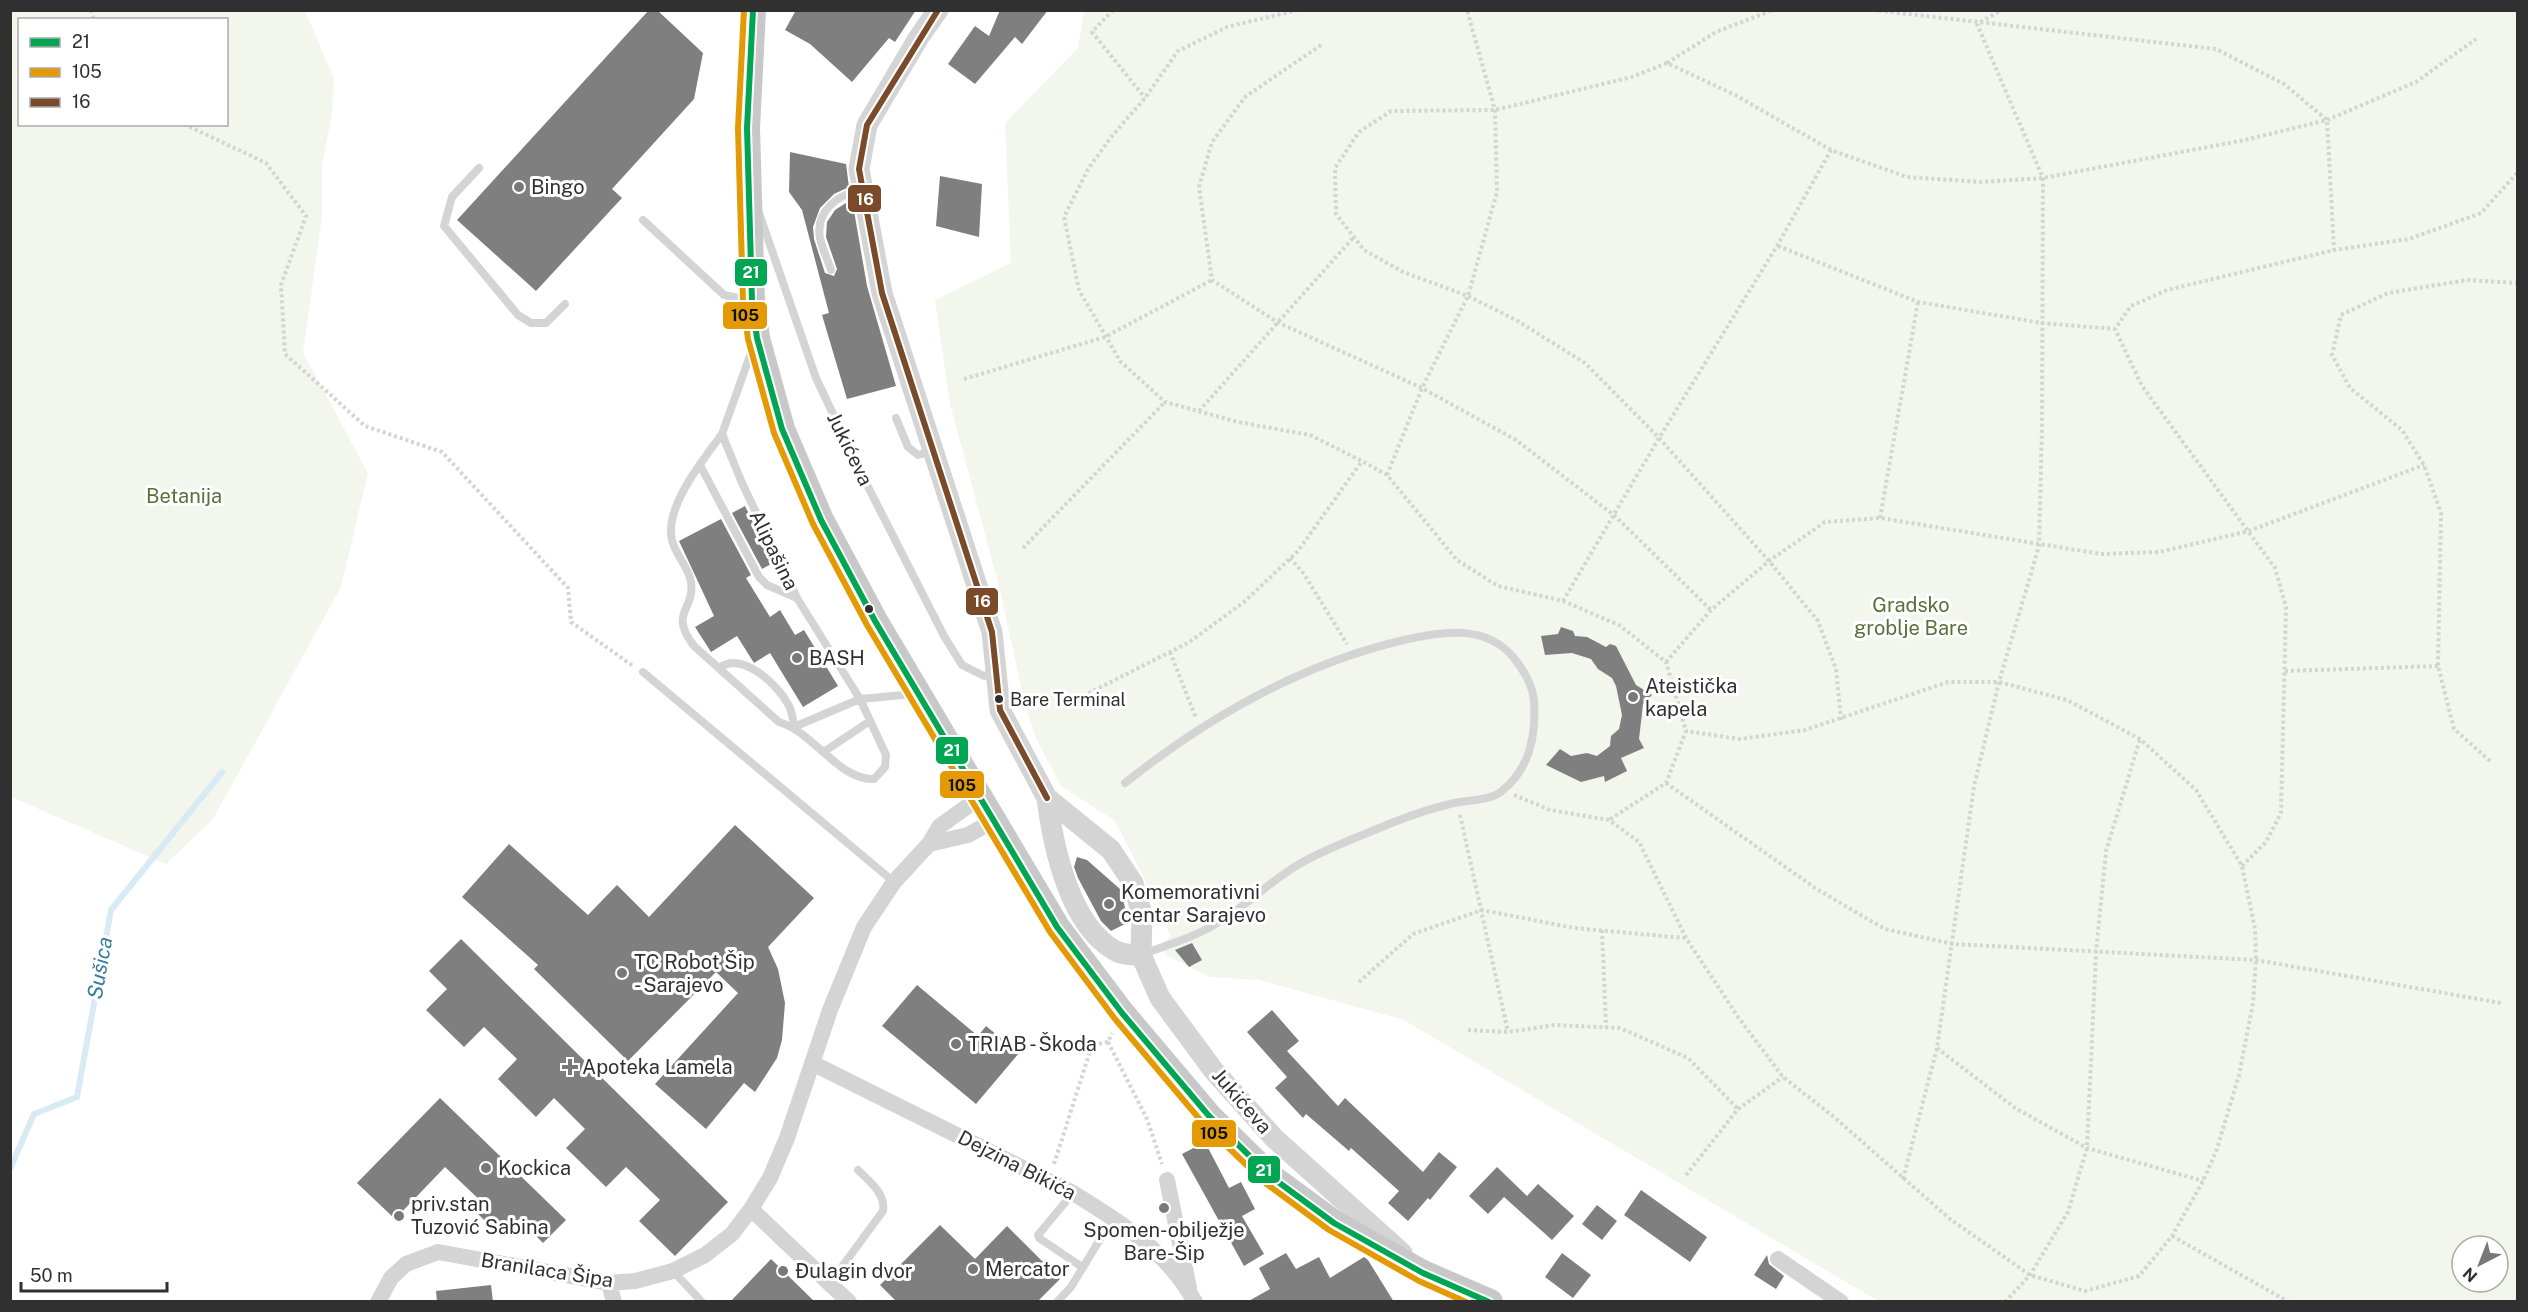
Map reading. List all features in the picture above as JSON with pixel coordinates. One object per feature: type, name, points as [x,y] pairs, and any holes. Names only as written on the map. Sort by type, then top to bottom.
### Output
[{"type":"main road","points":[[753,10],[747,86],[752,301],[757,338],[782,429],[821,520],[875,621],[1057,927],[1094,978],[1209,1116],[1270,1176],[1334,1223],[1424,1273],[1490,1302]]},
{"type":"street","name":"Jukićeva","points":[[938,10],[919,37],[867,125],[859,169],[882,293],[992,632],[999,703],[1005,721],[1047,798],[1056,857],[1078,908],[1105,943],[1116,951],[1141,955]]},
{"type":"street","points":[[849,1302],[751,1209],[770,1178],[787,1138],[830,1010],[864,927],[894,882],[929,844],[940,826],[979,798]]},
{"type":"street","name":"Jukićeva","points":[[1047,798],[1111,850],[1125,869],[1142,914],[1141,955],[1160,998],[1214,1071],[1274,1138],[1424,1273]]},
{"type":"street","points":[[929,844],[968,835],[993,821]]},
{"type":"street","name":"Dejzina Bikića","points":[[812,1063],[1073,1193],[1113,1218],[1158,1251],[1192,1297]]},
{"type":"street","points":[[1167,1180],[1192,1297]]},
{"type":"street","name":"Branilaca Šipa","points":[[378,1302],[390,1278],[406,1264],[438,1252],[609,1283],[635,1281],[673,1271],[705,1255],[732,1234],[751,1209]]},
{"type":"street","points":[[1778,1259],[1841,1302]]},
{"type":"street","points":[[609,1283],[614,1302]]},
{"type":"lane","points":[[479,168],[452,197],[444,226],[519,315],[531,323],[546,323],[565,304]]},
{"type":"lane","name":"Jukićeva","points":[[749,188],[788,291],[816,378],[867,485],[944,636],[962,665],[984,676],[995,672]]},
{"type":"lane","points":[[831,270],[820,236],[828,208],[836,198],[863,190]]},
{"type":"lane","points":[[643,220],[724,295],[752,301]]},
{"type":"lane","points":[[757,338],[722,434],[700,465],[673,514],[670,528],[675,550],[691,580],[682,624],[685,634],[694,646],[779,722],[795,727],[825,751],[870,721]]},
{"type":"lane","points":[[896,418],[908,447],[918,455],[934,451]]},
{"type":"lane","name":"Alipašina","points":[[722,434],[742,483],[797,598],[860,699],[886,755],[885,767],[874,779],[851,775],[825,751]]},
{"type":"lane","points":[[700,465],[759,577],[767,585],[797,598]]},
{"type":"lane","points":[[1125,783],[1200,728],[1275,686],[1351,653],[1448,632],[1480,634],[1500,644],[1526,674],[1534,695],[1535,727],[1532,746],[1523,767],[1501,793],[1458,802],[1392,823],[1302,863],[1217,923],[1141,955]]},
{"type":"lane","points":[[719,668],[733,662],[746,666],[759,675],[780,692],[789,706],[795,727]]},
{"type":"lane","points":[[642,672],[894,882]]},
{"type":"lane","points":[[795,727],[860,699],[918,694]]},
{"type":"lane","points":[[830,1283],[883,1211],[884,1206],[878,1191],[858,1170]]},
{"type":"lane","points":[[1073,1193],[1038,1234],[1039,1238],[1082,1267]]},
{"type":"lane","points":[[1058,1302],[1071,1287],[1113,1218]]},
{"type":"lane","points":[[673,1271],[702,1302]]},
{"type":"path","points":[[1113,10],[1092,32],[1145,98]]},
{"type":"path","points":[[1298,10],[1227,27],[1178,51],[1145,98],[1112,136],[1088,169],[1064,217],[1079,290],[1120,361],[1165,402],[1238,422],[1310,435],[1362,461],[1387,475],[1457,560],[1498,586],[1563,601],[1619,625],[1666,662],[1686,731],[1666,783],[1608,820]]},
{"type":"path","points":[[1387,475],[1422,388],[1468,296],[1497,192],[1495,110],[1467,10]]},
{"type":"path","points":[[1773,10],[1716,32],[1667,63],[1632,77],[1495,110],[1391,111],[1359,132],[1335,168],[1336,214],[1364,250],[1403,272],[1468,296],[1516,320],[1585,363],[1659,438],[1769,561],[1818,621],[1836,669],[1841,720]]},
{"type":"path","points":[[1874,10],[1977,24],[2216,49],[2284,84],[2327,120],[2334,250]]},
{"type":"path","points":[[1977,24],[2002,10]]},
{"type":"path","points":[[1903,1179],[1937,1048],[1974,786],[1999,682],[2039,546],[2043,178],[1977,24]]},
{"type":"path","points":[[1667,63],[1735,95],[1832,150],[1907,177],[1980,182],[2043,178],[2245,140],[2327,120],[2416,82],[2476,39]]},
{"type":"path","points":[[1321,45],[1245,98],[1212,142],[1198,187],[1212,280],[1277,322],[1422,388],[1516,440],[1615,516],[1710,610]]},
{"type":"path","points":[[188,126],[266,163],[306,216],[281,285],[285,354],[365,426],[442,452],[568,588],[571,622],[642,672]]},
{"type":"path","points":[[1563,601],[1659,438],[1777,246],[1832,150]]},
{"type":"path","points":[[2115,329],[2130,306],[2167,290],[2334,250],[2409,239],[2481,213],[2517,171]]},
{"type":"path","points":[[1199,411],[1353,238]]},
{"type":"path","points":[[1777,246],[1918,302],[2042,323],[2115,329]]},
{"type":"path","points":[[964,379],[1105,337],[1212,280]]},
{"type":"path","points":[[2490,761],[2454,729],[2438,666],[2441,513],[2424,465],[2402,430],[2350,388],[2332,355],[2341,315],[2388,293],[2467,280],[2517,284]]},
{"type":"path","points":[[1880,518],[1918,302]]},
{"type":"path","points":[[2115,329],[2142,386],[2275,568],[2286,607],[2281,813],[2266,842],[2242,866]]},
{"type":"path","points":[[1023,548],[1165,402]]},
{"type":"path","points":[[1083,696],[1188,643],[1244,602],[1290,558],[1362,461]]},
{"type":"path","points":[[1666,662],[1710,610],[1769,561],[1825,522],[1880,518],[2039,546],[2102,554],[2160,552],[2249,531],[2424,465]]},
{"type":"path","points":[[1290,558],[1314,590],[1351,653]]},
{"type":"path","points":[[1170,652],[1200,728]]},
{"type":"path","points":[[2285,671],[2438,666]]},
{"type":"path","points":[[1504,789],[1524,801],[1550,810],[1608,820],[1639,842],[1686,938],[1738,1017],[1783,1077],[1834,1117],[1950,1219],[2030,1275],[2085,1292],[2139,1276],[2172,1236],[2204,1181],[2216,1152],[2239,1076],[2253,1002],[2256,960],[2255,928],[2242,866],[2196,790],[2140,739],[2067,700],[1999,682],[1948,682],[1841,720],[1805,730],[1740,739],[1686,731]]},
{"type":"path","points":[[2005,1302],[2030,1275],[2068,1212],[2087,1148],[2096,952],[2106,851],[2140,739]]},
{"type":"path","points":[[1666,783],[1818,890],[1885,929],[1953,944],[2256,960],[2501,1003]]},
{"type":"path","points":[[1458,802],[1508,1032]]},
{"type":"path","points":[[1359,982],[1413,934],[1482,910],[1574,928],[1686,938]]},
{"type":"path","points":[[1602,930],[1606,1027]]},
{"type":"path","points":[[1468,1030],[1508,1032],[1555,1025],[1620,1028],[1688,1058],[1738,1109]]},
{"type":"path","points":[[1108,1042],[1147,1119],[1167,1180]]},
{"type":"path","points":[[1048,1182],[1092,1045]]},
{"type":"path","points":[[1937,1048],[2015,1108],[2087,1148],[2204,1181]]},
{"type":"path","points":[[1686,1175],[1738,1109],[1783,1077]]},
{"type":"path","points":[[2172,1236],[2289,1302]]},
{"type":"green space","name":"Betanija","points":[[11,10],[305,11],[334,79],[332,114],[322,165],[322,216],[303,353],[368,473],[341,587],[213,819],[166,864],[11,797]]},
{"type":"green space","name":"Gradsko groblje Bare","points":[[1084,11],[2517,11],[2517,1301],[1878,1301],[1404,1020],[1259,980],[1210,977],[1167,956],[1159,945],[1171,937],[1159,907],[1115,821],[1061,786],[1036,738],[1025,704],[999,586],[950,404],[935,300],[1011,263],[1005,123],[1078,48]]},
{"type":"building","points":[[649,10],[657,10],[703,53],[694,99],[612,189],[622,198],[536,291],[457,220]]},
{"type":"building","points":[[796,10],[916,10],[895,42],[889,38],[852,82],[810,44],[785,30]]},
{"type":"building","points":[[1000,10],[1048,10],[1022,44],[1015,37],[975,84],[948,64],[975,26],[989,36]]},
{"type":"building","points":[[790,152],[846,164],[849,187],[834,194],[820,208],[813,227],[814,239],[825,273],[834,276],[837,269],[826,237],[827,222],[835,210],[852,199],[867,286],[896,386],[847,399],[822,315],[829,313],[802,210],[789,192]]},
{"type":"building","points":[[940,176],[982,184],[979,237],[936,226]]},
{"type":"building","points":[[745,506],[773,563],[762,569],[732,513]]},
{"type":"building","points":[[721,519],[751,575],[746,578],[770,617],[780,610],[795,635],[804,630],[838,686],[803,707],[770,653],[754,663],[737,636],[711,652],[695,627],[714,616],[679,541]]},
{"type":"building","points":[[1561,627],[1573,631],[1575,636],[1587,637],[1606,647],[1610,644],[1616,646],[1636,685],[1652,695],[1643,704],[1639,739],[1644,748],[1621,758],[1627,771],[1605,782],[1604,776],[1581,782],[1546,765],[1560,749],[1571,756],[1587,753],[1597,756],[1610,746],[1611,736],[1619,729],[1622,715],[1612,678],[1598,669],[1591,659],[1572,653],[1545,655],[1541,636],[1558,634]]},
{"type":"building","points":[[735,825],[814,898],[768,947],[778,969],[785,1003],[782,1040],[777,1058],[755,1092],[744,1083],[706,1129],[655,1084],[738,993],[716,972],[628,1061],[534,969],[538,965],[462,897],[509,844],[588,915],[617,885],[649,917]]},
{"type":"building","name":"Komemorativni centar Sarajevo","points":[[1077,857],[1087,860],[1120,889],[1129,922],[1111,931],[1101,921],[1078,878],[1074,867]]},
{"type":"building","points":[[461,939],[728,1202],[675,1256],[639,1221],[660,1200],[626,1167],[606,1187],[566,1148],[585,1129],[554,1098],[536,1117],[498,1079],[517,1059],[484,1027],[464,1047],[426,1010],[447,989],[429,971]]},
{"type":"building","points":[[1192,943],[1202,960],[1189,967],[1175,950]]},
{"type":"building","name":"TRIAB - Škoda","points":[[917,985],[978,1036],[986,1026],[1019,1053],[976,1104],[882,1026]]},
{"type":"building","points":[[1272,1010],[1299,1041],[1287,1051],[1338,1106],[1345,1098],[1423,1172],[1439,1152],[1457,1167],[1430,1200],[1428,1198],[1408,1221],[1388,1203],[1399,1191],[1351,1148],[1349,1151],[1306,1114],[1303,1118],[1275,1088],[1287,1077],[1247,1032]]},
{"type":"building","points":[[440,1098],[566,1220],[543,1243],[519,1219],[501,1237],[478,1214],[486,1206],[445,1167],[395,1219],[357,1183]]},
{"type":"building","points":[[1205,1142],[1229,1188],[1241,1182],[1255,1209],[1242,1216],[1264,1254],[1244,1266],[1182,1154]]},
{"type":"building","points":[[1497,1167],[1527,1196],[1538,1184],[1574,1216],[1552,1240],[1504,1197],[1488,1214],[1469,1196]]},
{"type":"building","points":[[1641,1190],[1707,1237],[1690,1262],[1624,1215]]},
{"type":"building","points":[[1597,1205],[1617,1221],[1602,1240],[1582,1224]]},
{"type":"building","name":"Mercator","points":[[940,1225],[975,1259],[1007,1226],[1060,1279],[1037,1302],[897,1302],[880,1285]]},
{"type":"building","points":[[1286,1253],[1296,1269],[1319,1257],[1330,1278],[1364,1257],[1394,1302],[1247,1302],[1270,1289],[1259,1268]]},
{"type":"building","points":[[1562,1253],[1591,1275],[1573,1298],[1545,1277]]},
{"type":"building","points":[[1767,1255],[1769,1264],[1784,1276],[1776,1289],[1754,1275]]},
{"type":"building","points":[[771,1259],[815,1302],[730,1302]]},
{"type":"building","points":[[491,1285],[493,1302],[437,1302],[436,1291]]},
{"type":"waterway","name":"Sušica","points":[[10,1169],[34,1114],[77,1097],[111,910],[222,772]]},
{"type":"transit line","name":"105","points":[[744,10],[738,128],[743,301],[748,339],[774,433],[813,524],[867,625],[1050,932],[1115,1019],[1202,1122],[1264,1182],[1329,1230],[1419,1281],[1466,1302]]},
{"type":"transit line","name":"21","points":[[753,10],[747,128],[752,301],[757,338],[782,429],[821,520],[875,621],[1057,927],[1122,1013],[1209,1116],[1270,1176],[1334,1223],[1423,1273],[1489,1302]]},
{"type":"transit line","name":"16","points":[[938,10],[867,125],[859,169],[882,293],[992,632],[1000,710],[1047,798]]},
{"type":"place","name":"Bingo","points":[[519,187]]},
{"type":"place","name":"BASH","points":[[797,658]]},
{"type":"place","name":"Ateistička kapela","points":[[1633,697]]},
{"type":"place","name":"Bare Terminal","points":[[999,699]]},
{"type":"place","name":"Komemorativni centar Sarajevo","points":[[1109,904]]},
{"type":"place","name":"TC Robot Šip - Sarajevo","points":[[622,973]]},
{"type":"place","name":"TRIAB - Škoda","points":[[956,1044]]},
{"type":"place","name":"Apoteka Lamela","points":[[570,1067]]},
{"type":"place","name":"Kockica","points":[[486,1168]]},
{"type":"place","name":"Spomen-obilježje Bare-Šip","points":[[1164,1208]]},
{"type":"place","name":"priv.stan Tuzović Sabina","points":[[399,1216]]},
{"type":"place","name":"Mercator","points":[[973,1269]]},
{"type":"place","name":"Đulagin dvor","points":[[783,1271]]}]
